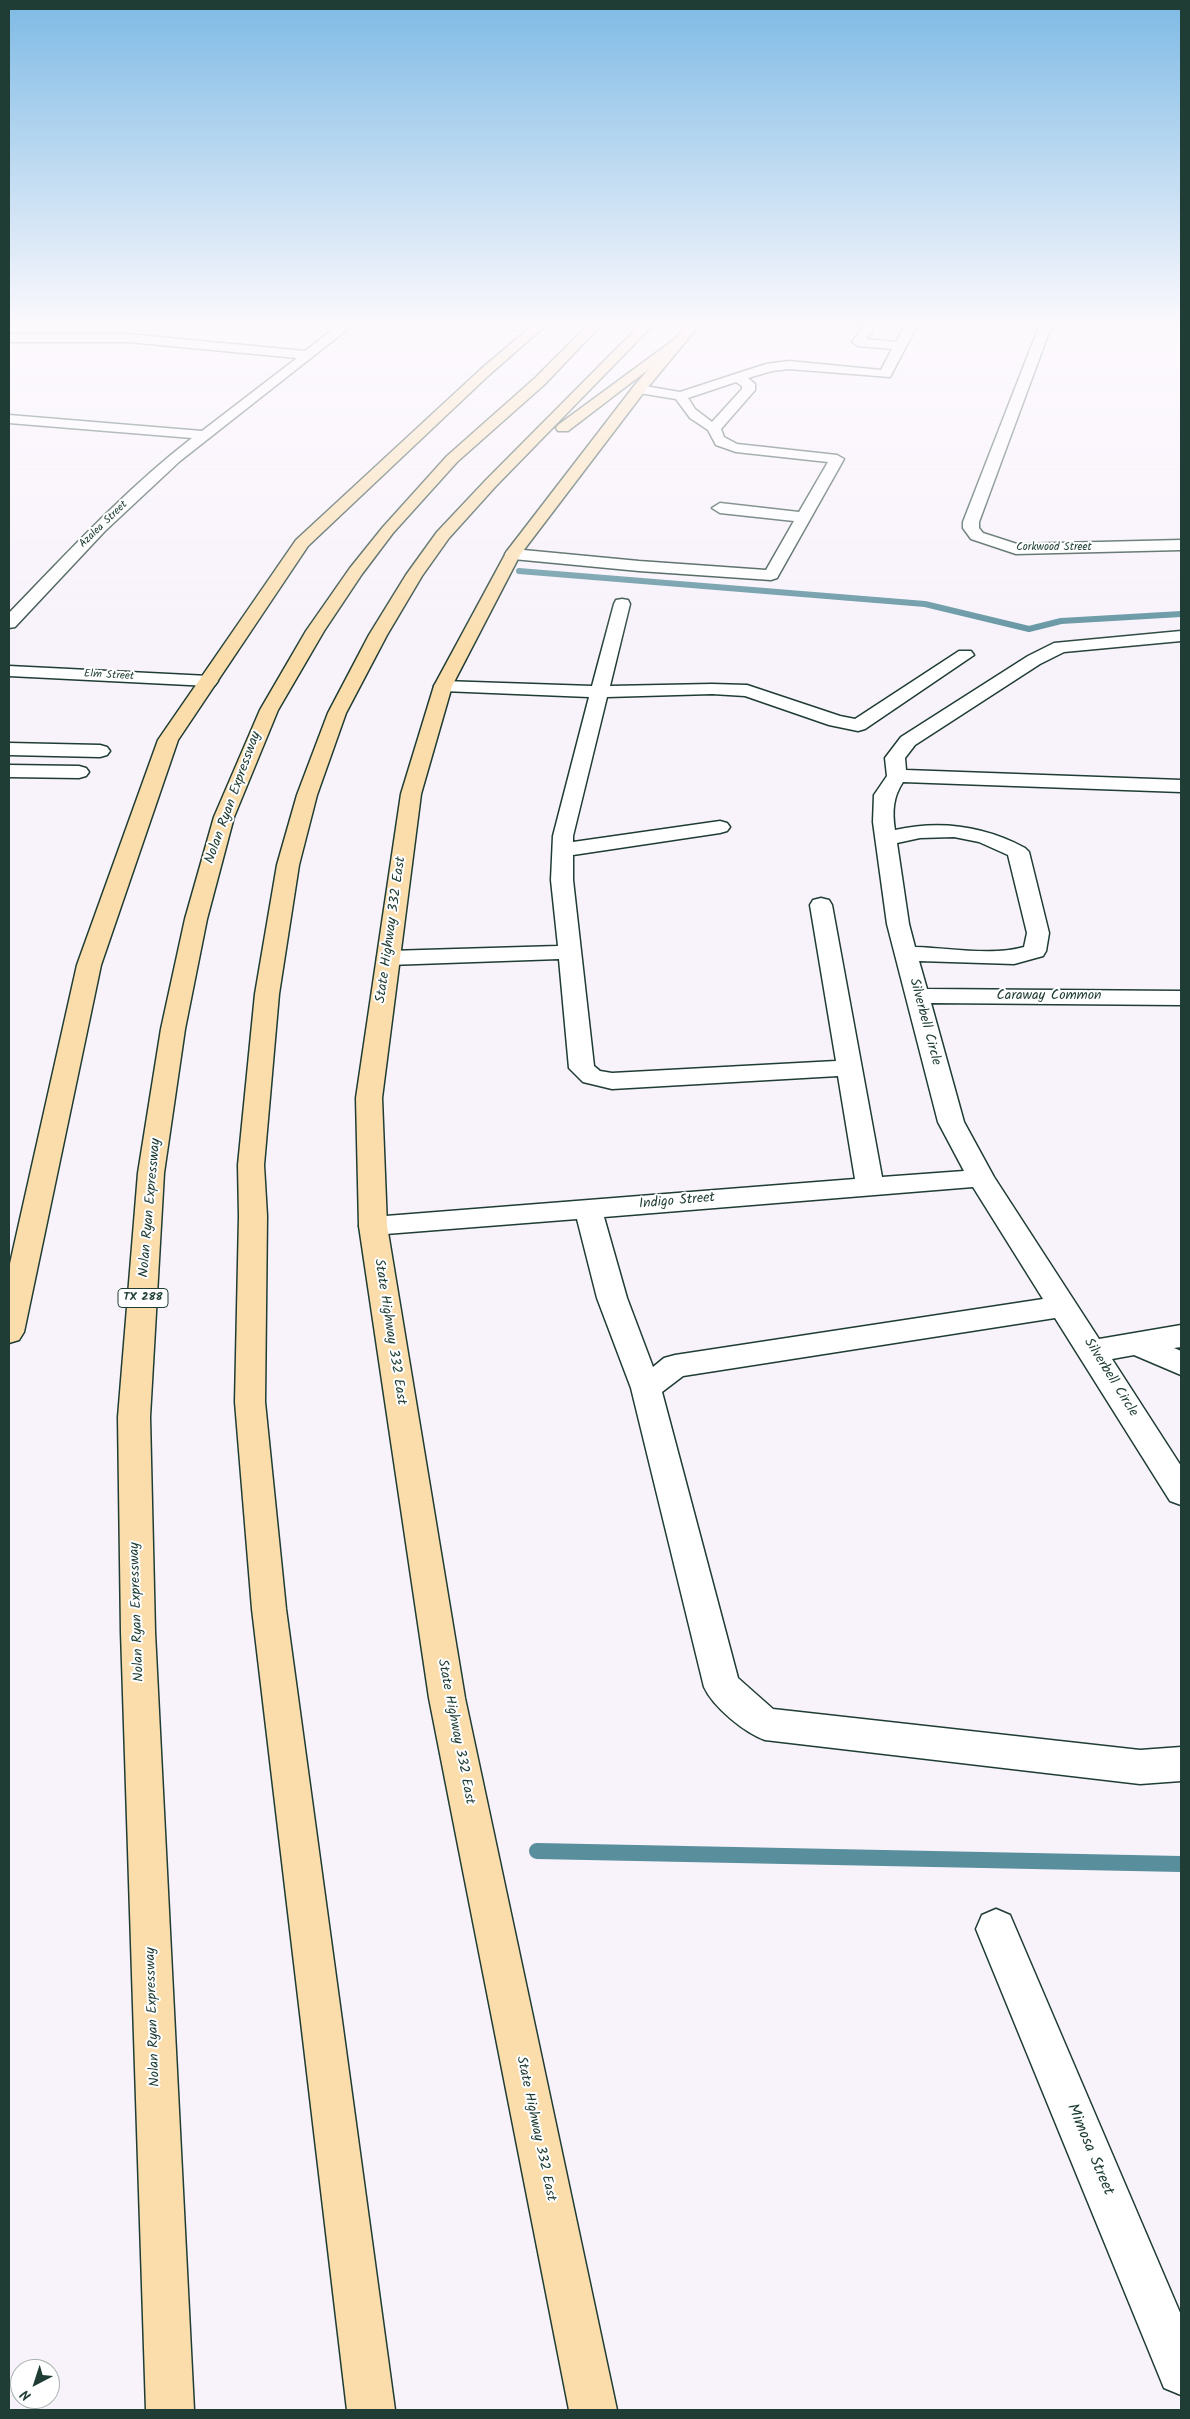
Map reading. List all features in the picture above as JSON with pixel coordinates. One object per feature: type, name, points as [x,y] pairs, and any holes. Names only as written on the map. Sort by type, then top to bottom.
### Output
[{"type":"main road","points":[[9,1332],[88,965],[168,740],[302,543],[416,437]]},
{"type":"main road","name":"Nolan Ryan Expressway","points":[[170,2410],[138,1632],[134,1417],[151,1173],[173,1030],[208,866],[224,816],[250,750],[269,710],[315,631],[356,571],[383,537],[452,459],[477,437]]},
{"type":"main road","points":[[371,2410],[269,1608],[250,1402],[252,1165],[267,994],[288,865],[307,795],[328,732],[378,635],[414,575],[444,535],[490,484],[537,437]]},
{"type":"main road","points":[[490,484],[551,437]]},
{"type":"main road","name":"State Highway 332 East","points":[[593,2410],[447,1698],[372,1226],[369,1098],[411,794],[444,686],[513,554],[602,437]]},
{"type":"street","name":"Azalea Street","points":[[9,623],[100,528],[162,469],[202,437]]},
{"type":"street","points":[[513,554],[771,576],[837,459],[736,448],[721,444],[715,437]]},
{"type":"street","name":"Corkwood Street","points":[[1003,437],[971,522],[971,528],[977,536],[1016,549],[1181,545]]},
{"type":"street","points":[[720,508],[804,517]]},
{"type":"street","points":[[622,604],[601,692],[562,836],[562,880],[582,1068],[592,1077],[612,1081],[849,1068]]},
{"type":"street","points":[[1181,636],[1060,647],[1034,660],[908,741],[895,758],[896,776],[1181,786]]},
{"type":"street","points":[[444,686],[601,692],[712,689],[747,691],[836,721],[858,724],[966,656]]},
{"type":"street","name":"Elm Street","points":[[9,672],[209,681]]},
{"type":"street","points":[[9,749],[100,751]]},
{"type":"street","points":[[9,771],[79,772]]},
{"type":"street","name":"Silverbell Circle","points":[[896,776],[884,795],[883,822],[898,924],[951,1122],[981,1178],[1181,1492]]},
{"type":"street","points":[[563,850],[720,826]]},
{"type":"street","points":[[886,839],[908,833],[943,829],[976,834],[1000,842],[1018,852],[1038,933],[1035,951],[1014,957],[905,953]]},
{"type":"street","points":[[821,905],[870,1187]]},
{"type":"street","points":[[389,958],[570,952]]},
{"type":"street","name":"Caraway Common","points":[[917,996],[1181,998]]},
{"type":"street","name":"Indigo Street","points":[[372,1226],[981,1178]]},
{"type":"street","points":[[588,1209],[612,1298],[646,1388],[722,1687],[765,1724],[1140,1767],[1181,1764]]},
{"type":"street","points":[[646,1388],[675,1366],[1064,1306]]},
{"type":"street","points":[[1092,1350],[1181,1336]]},
{"type":"street","points":[[1136,1343],[1181,1364]]},
{"type":"street","name":"Mimosa Street","points":[[996,1929],[1181,2371]]},
{"type":"waterway","points":[[519,571],[925,604],[1029,629],[1061,621],[1181,614]]},
{"type":"waterway","points":[[537,1851],[1181,1864]]}]
